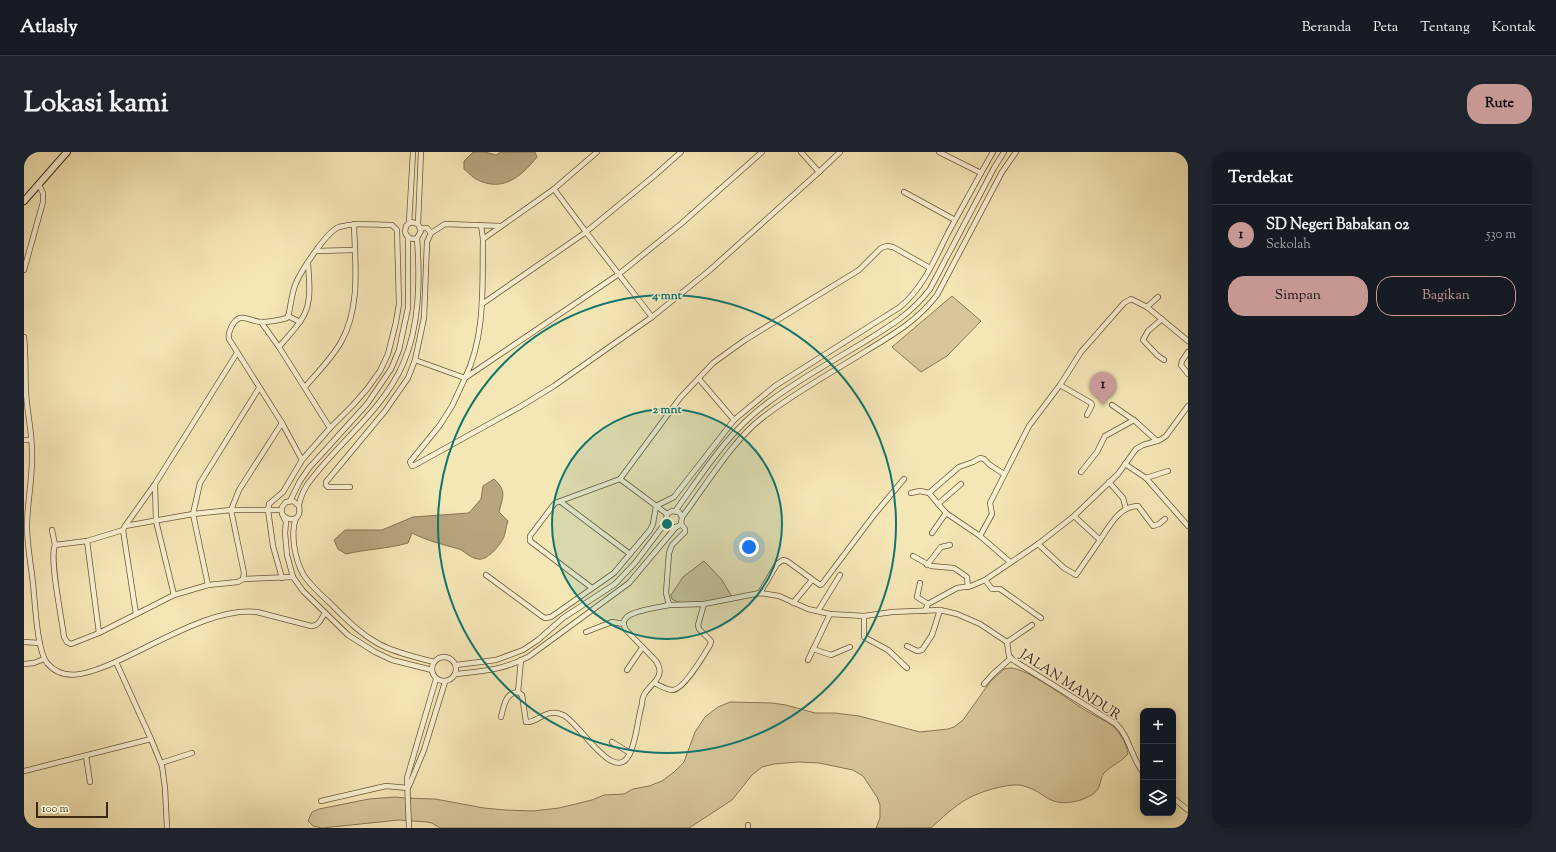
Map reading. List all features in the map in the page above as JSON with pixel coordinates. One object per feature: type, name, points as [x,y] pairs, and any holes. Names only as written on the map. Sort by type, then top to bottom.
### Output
[{"type":"street","points":[[24,201],[67,152]]},
{"type":"street","points":[[413,152],[409,223],[404,230],[405,234],[413,239],[417,238],[421,234],[421,152]]},
{"type":"street","points":[[483,239],[554,189],[598,152]]},
{"type":"street","points":[[482,304],[586,232],[681,152]]},
{"type":"street","points":[[465,378],[618,274],[682,223],[762,152]]},
{"type":"street","points":[[801,152],[819,172]]},
{"type":"street","points":[[480,225],[483,239],[482,304],[476,344],[465,378],[447,414],[433,435],[410,462],[412,466],[415,466],[518,408],[587,364],[652,317],[710,270],[840,152]]},
{"type":"street","points":[[939,152],[981,173]]},
{"type":"street","points":[[656,506],[674,497],[734,420],[775,386],[900,307],[919,288],[993,152]]},
{"type":"street","points":[[456,665],[496,660],[523,650],[538,640],[563,618],[615,584],[635,563],[666,522],[667,514],[672,510],[676,510],[730,437],[754,413],[779,395],[900,320],[922,300],[930,289],[1004,152]]},
{"type":"street","points":[[669,605],[666,593],[669,553],[672,545],[685,532],[681,524],[682,517],[738,442],[760,419],[906,327],[928,306],[937,295],[1002,172],[1016,152]]},
{"type":"street","points":[[24,270],[43,202],[43,193],[39,185]]},
{"type":"street","points":[[554,189],[652,317]]},
{"type":"street","points":[[904,192],[955,220]]},
{"type":"street","points":[[409,223],[414,222],[427,228],[431,233]]},
{"type":"street","points":[[305,387],[334,353],[347,329],[354,299],[354,224]]},
{"type":"street","points":[[282,578],[273,546],[268,510],[269,504],[283,492],[302,460],[367,389],[380,370],[388,354],[393,337],[399,304],[397,230],[392,225],[354,224],[332,231],[317,250],[296,282],[288,316],[284,319],[261,322],[245,317],[238,318],[234,322],[228,336],[237,353],[282,423],[302,460]]},
{"type":"street","points":[[350,487],[328,487],[326,482],[386,410],[406,381],[415,360],[424,318],[427,242],[431,233],[445,224],[501,226]]},
{"type":"street","points":[[408,237],[408,308],[399,350],[392,369],[367,404],[309,468],[300,481],[290,501],[284,504],[282,510],[286,522],[286,555],[293,577],[302,591],[348,635],[375,652],[392,660],[432,670]]},
{"type":"street","points":[[417,238],[419,268],[415,322],[409,348],[403,364],[395,381],[374,410],[326,461],[306,487],[299,506],[300,512],[294,523],[293,534],[297,556],[303,574],[313,587],[354,627],[366,636],[395,651],[434,662]]},
{"type":"street","points":[[592,588],[530,540],[530,536],[555,503],[620,479],[680,398],[713,363],[735,347],[859,270],[881,248],[886,246],[897,249],[930,268]]},
{"type":"street","points":[[317,250],[354,250]]},
{"type":"street","points":[[279,347],[300,322],[306,311],[308,304],[308,263]]},
{"type":"street","points":[[1147,307],[1158,297]]},
{"type":"street","points":[[980,536],[992,514],[990,503],[1029,426],[1060,385],[1080,352],[1126,300],[1134,300],[1147,307],[1188,341]]},
{"type":"street","points":[[288,316],[300,322]]},
{"type":"street","points":[[1162,319],[1148,331],[1143,340],[1157,356],[1164,360]]},
{"type":"street","points":[[261,322],[279,347],[330,428]]},
{"type":"street","points":[[24,337],[25,393],[32,451],[30,489],[26,512],[28,550],[40,643],[44,659],[57,672],[70,676],[85,674],[116,662],[198,623],[229,614],[257,612],[315,626],[325,614]]},
{"type":"street","points":[[1188,352],[1181,365],[1188,374]]},
{"type":"street","points":[[136,614],[124,528],[155,484],[237,353]]},
{"type":"street","points":[[415,360],[465,378]]},
{"type":"street","points":[[699,379],[734,420]]},
{"type":"street","points":[[1060,385],[1091,403],[1092,405],[1087,415]]},
{"type":"street","points":[[208,585],[193,514],[200,483],[259,388]]},
{"type":"street","points":[[1112,404],[1134,420],[1157,441]]},
{"type":"street","points":[[925,611],[928,604],[957,588],[968,587],[985,580],[1038,544],[1074,516],[1109,482],[1136,449],[1163,438],[1188,406]]},
{"type":"street","points":[[1081,472],[1097,452],[1105,436],[1134,420]]},
{"type":"street","points":[[243,579],[244,573],[231,510],[240,490],[282,423]]},
{"type":"street","points":[[24,440],[31,440]]},
{"type":"street","points":[[929,493],[959,467],[980,458],[984,458],[990,466],[1004,474]]},
{"type":"street","points":[[1125,464],[1146,478],[1188,526]]},
{"type":"street","points":[[1146,478],[1168,471]]},
{"type":"street","points":[[620,479],[667,514]]},
{"type":"street","points":[[760,592],[777,564],[783,560],[787,561],[820,585],[822,584],[874,515],[904,479]]},
{"type":"street","points":[[1109,482],[1123,498],[1126,509]]},
{"type":"street","points":[[155,484],[156,521],[174,595]]},
{"type":"street","points":[[938,504],[961,484]]},
{"type":"street","points":[[911,493],[920,491],[929,493],[946,513],[980,536],[1010,562]]},
{"type":"street","points":[[290,501],[293,501],[299,506]]},
{"type":"street","points":[[561,502],[630,554]]},
{"type":"street","points":[[486,575],[545,618],[551,617],[614,573],[650,530],[653,524],[656,506]]},
{"type":"street","points":[[1038,544],[1064,568],[1075,575],[1119,514],[1126,509],[1138,506],[1153,526],[1159,524],[1165,519]]},
{"type":"street","points":[[56,545],[86,541],[124,528],[193,514],[231,510],[282,510]]},
{"type":"street","points":[[676,510],[682,517]]},
{"type":"street","points":[[932,533],[946,513]]},
{"type":"street","points":[[283,516],[290,519],[296,518]]},
{"type":"street","points":[[1074,516],[1100,540]]},
{"type":"street","points":[[666,522],[672,527],[676,527]]},
{"type":"street","points":[[456,674],[498,670],[521,660],[544,646],[569,626],[625,587],[642,569],[676,527],[681,524]]},
{"type":"street","points":[[52,530],[56,545],[54,550],[54,565],[66,642],[71,644],[174,595],[208,585],[238,582],[243,579],[293,577]]},
{"type":"street","points":[[86,541],[99,632]]},
{"type":"street","points":[[927,565],[941,547],[950,546]]},
{"type":"street","points":[[913,556],[927,565],[954,568],[967,577],[968,587]]},
{"type":"street","points":[[818,611],[840,575]]},
{"type":"street","points":[[793,603],[812,580]]},
{"type":"street","points":[[985,580],[992,589],[1000,589],[1041,618]]},
{"type":"street","points":[[920,583],[917,597],[928,604]]},
{"type":"street","name":"JALAN MANDUR","points":[[624,624],[625,618],[630,615],[669,605],[704,604],[760,592],[779,596],[808,609],[830,614],[864,616],[892,612],[940,610],[957,614],[980,624],[1007,642],[1009,656],[1011,658],[1116,724],[1124,734],[1134,758],[1140,767]]},
{"type":"street","points":[[654,683],[671,691],[678,689],[684,683],[710,645],[711,641],[699,629],[698,625],[704,604]]},
{"type":"street","points":[[907,646],[917,651],[922,650],[932,635],[940,610]]},
{"type":"street","points":[[808,660],[830,614]]},
{"type":"street","points":[[864,616],[864,637],[888,650],[907,668]]},
{"type":"street","points":[[518,692],[522,695],[526,722],[532,722],[544,714],[564,715],[606,757],[620,764],[624,762],[630,752],[644,695],[654,683],[658,676],[659,669],[656,662],[626,630],[624,624],[612,622],[586,632]]},
{"type":"street","points":[[1007,642],[1032,625]]},
{"type":"street","points":[[24,642],[40,643]]},
{"type":"street","points":[[813,649],[831,655],[850,646]]},
{"type":"street","points":[[627,670],[642,648]]},
{"type":"street","points":[[409,828],[407,778],[436,679],[432,670],[434,662],[438,658],[444,656],[450,658],[456,665],[456,674],[452,679],[445,682],[436,679]]},
{"type":"street","points":[[984,684],[1011,658]]},
{"type":"street","points":[[24,664],[34,663],[44,659]]},
{"type":"street","points":[[518,692],[521,660]]},
{"type":"street","points":[[116,662],[151,739],[164,776],[167,828]]},
{"type":"street","points":[[408,788],[424,750],[445,682]]},
{"type":"street","points":[[501,717],[505,701],[509,696],[518,692]]},
{"type":"street","points":[[24,771],[151,739]]},
{"type":"street","points":[[612,742],[630,752]]},
{"type":"street","points":[[160,763],[192,753]]},
{"type":"street","points":[[86,756],[90,782]]},
{"type":"street","points":[[321,801],[386,786],[408,788]]},
{"type":"street","points":[[1176,800],[1188,810]]},
{"type":"shaded area","points":[[473,152],[485,152],[496,155],[501,152],[535,152],[537,157],[518,176],[510,181],[494,184],[485,183],[476,179],[464,169],[464,161]]},
{"type":"shaded area","points":[[952,296],[981,321],[947,356],[921,372],[892,347]]},
{"type":"shaded area","points":[[494,479],[501,487],[503,494],[499,512],[508,521],[503,539],[496,549],[485,558],[475,558],[459,549],[412,533],[408,543],[346,554],[338,549],[334,540],[345,530],[382,530],[413,517],[469,513],[481,499],[483,486]]},
{"type":"shaded area","points":[[704,561],[722,580],[732,597],[693,604],[678,602],[672,599],[671,595],[683,577]]},
{"type":"shaded area","points":[[1004,669],[1018,669],[1027,673],[1048,685],[1085,710],[1104,720],[1117,730],[1125,743],[1128,754],[1104,773],[1096,792],[1083,799],[1065,803],[1049,799],[1028,787],[1013,785],[1000,787],[972,796],[952,809],[931,828],[876,828],[880,818],[880,805],[877,797],[863,776],[853,770],[819,763],[798,762],[774,764],[762,767],[752,775],[732,800],[689,828],[440,828],[427,822],[399,820],[322,828],[313,826],[308,821],[312,812],[319,809],[369,799],[395,797],[435,799],[484,808],[533,811],[559,808],[592,800],[604,795],[624,794],[633,789],[649,786],[662,781],[674,772],[684,762],[695,732],[705,717],[718,707],[730,702],[772,703],[786,705],[815,713],[835,713],[859,716],[920,732],[948,729],[954,727],[963,720],[990,682]]},
{"type":"place","name":"SD Negeri Babakan 02","points":[[1103,405]]}]
